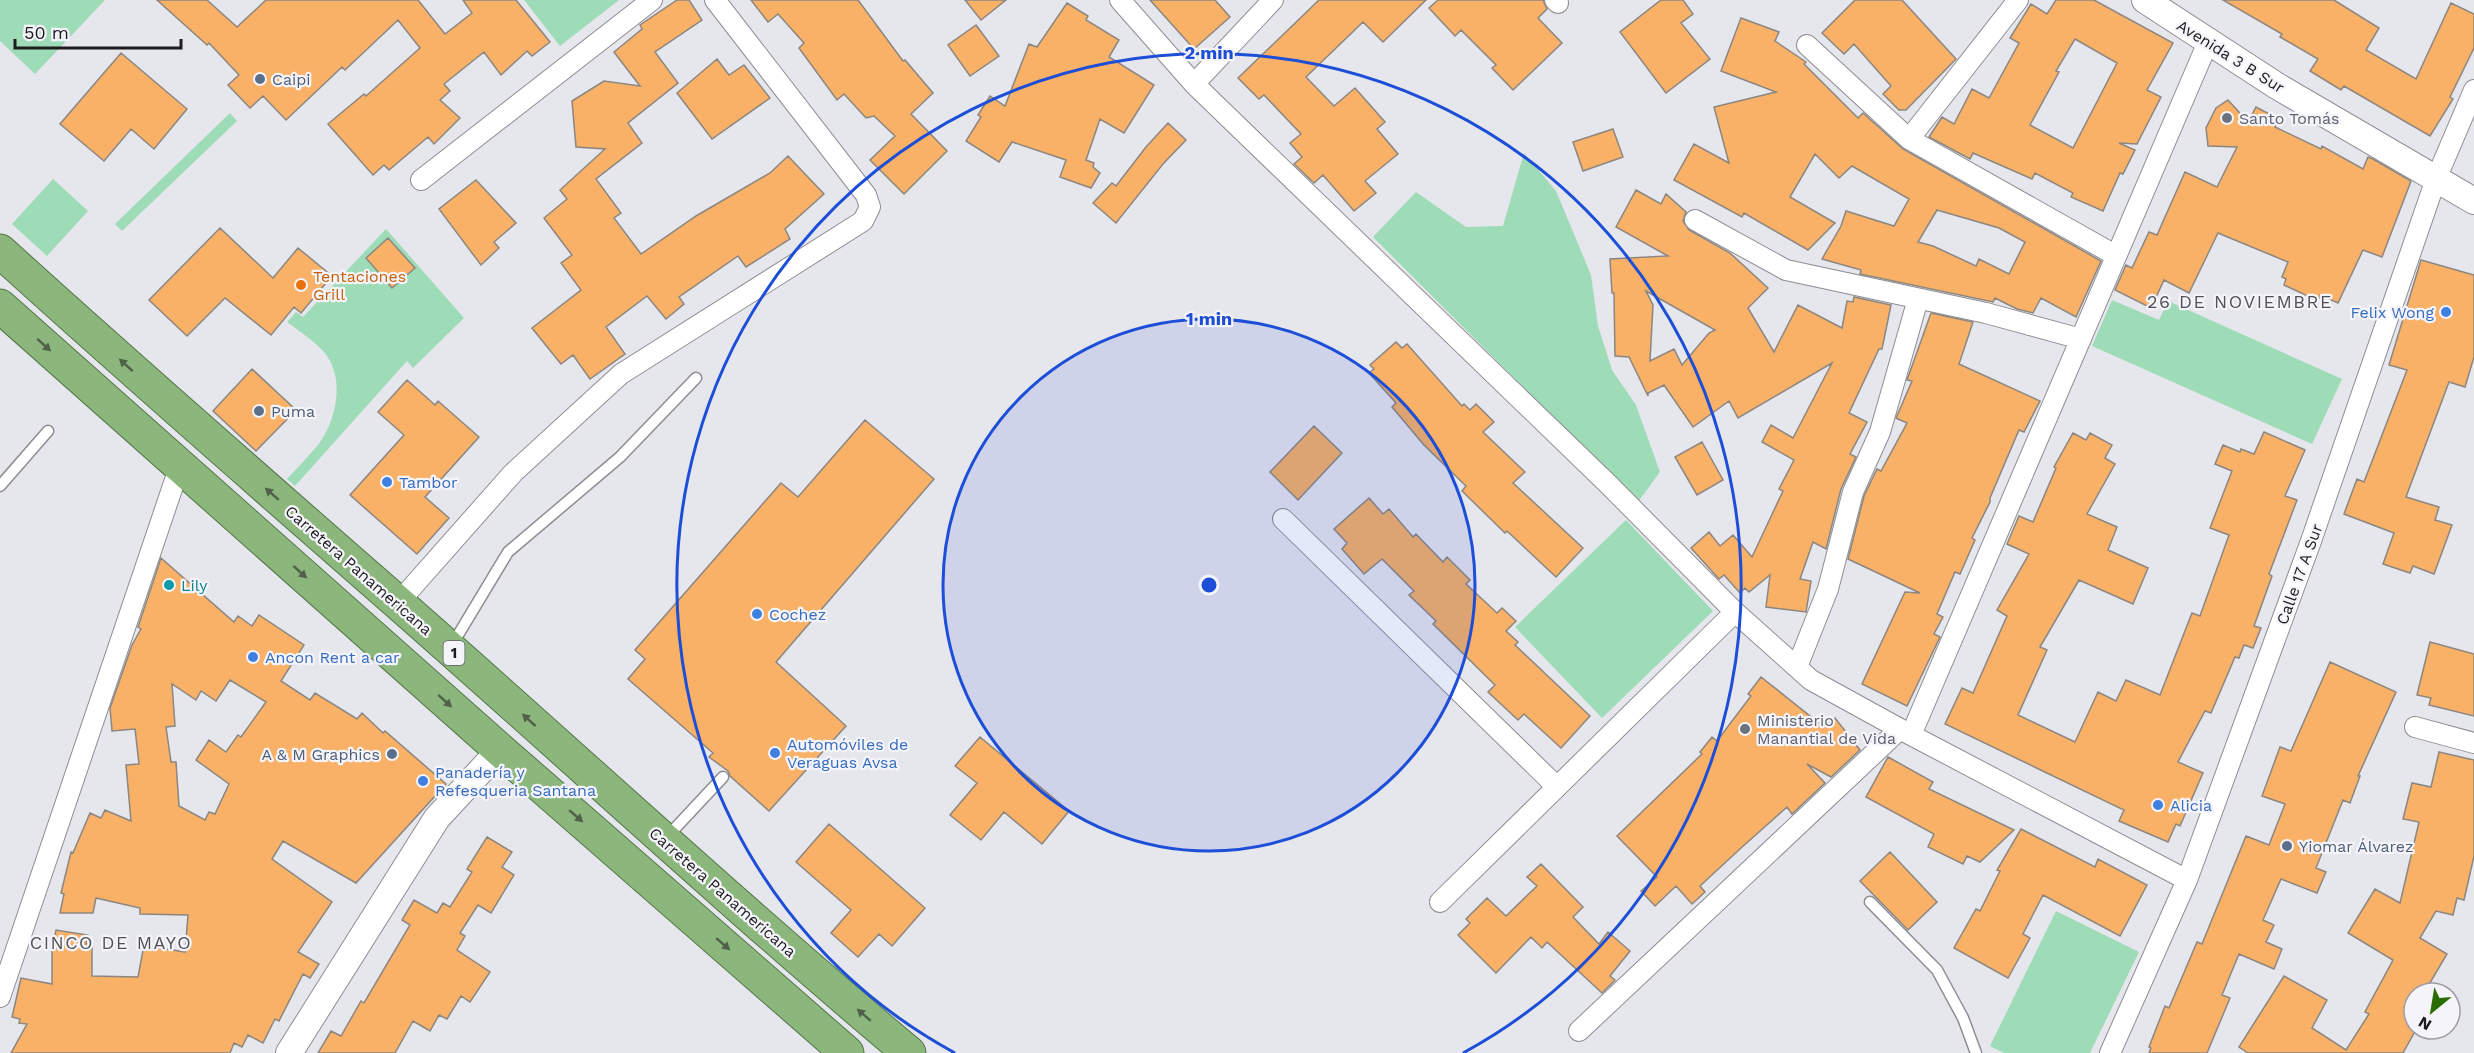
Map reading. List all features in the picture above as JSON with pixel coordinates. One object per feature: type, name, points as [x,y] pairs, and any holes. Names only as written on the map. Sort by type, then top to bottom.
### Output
[{"type":"highway","name":"Carretera Panamericana","points":[[7,263],[398,603],[664,841],[909,1053]]},
{"type":"highway","points":[[0,306],[500,750],[847,1053]]},
{"type":"highway","points":[[344,556],[394,618],[487,711],[498,733],[500,750]]},
{"type":"highway","points":[[500,750],[518,748],[538,755],[642,838],[717,887]]},
{"type":"street","points":[[421,180],[652,0]]},
{"type":"street","points":[[398,603],[513,473],[621,374],[863,221],[870,207],[866,195],[716,0]]},
{"type":"street","points":[[1120,0],[1194,84],[1607,483],[1735,612],[1811,680],[2187,880]]},
{"type":"street","points":[[1194,84],[1273,0]]},
{"type":"street","points":[[1909,139],[2018,0]]},
{"type":"street","name":"Avenida 3 B Sur","points":[[2145,0],[2277,86],[2474,201]]},
{"type":"street","points":[[1579,1031],[1905,732],[2081,339],[2208,42]]},
{"type":"street","points":[[1807,45],[1909,139],[2115,255]]},
{"type":"street","name":"Calle 17 A Sur","points":[[2110,1053],[2187,880],[2311,541],[2436,178],[2474,90]]},
{"type":"street","points":[[1695,220],[1786,270],[1986,313],[2081,339]]},
{"type":"street","points":[[1797,667],[1828,589],[1853,492],[1880,432],[1918,299]]},
{"type":"street","points":[[0,997],[171,491],[183,468]]},
{"type":"street","points":[[1283,519],[1557,786]]},
{"type":"street","points":[[1440,902],[1735,612]]},
{"type":"street","points":[[2415,727],[2474,743]]},
{"type":"street","points":[[289,1053],[437,818],[500,750]]},
{"type":"lane","points":[[449,649],[508,552],[620,457],[696,378]]},
{"type":"lane","points":[[0,486],[48,431]]},
{"type":"lane","points":[[664,841],[723,777]]},
{"type":"lane","points":[[1870,902],[1937,970],[1963,1018],[1976,1053]]},
{"type":"green space","points":[[0,0],[105,0],[35,74],[0,41]]},
{"type":"green space","points":[[524,0],[619,0],[560,46]]},
{"type":"green space","points":[[230,113],[237,121],[122,231],[115,224]]},
{"type":"green space","points":[[1524,153],[1556,191],[1591,275],[1598,326],[1612,370],[1636,405],[1660,472],[1638,502],[1373,237],[1416,192],[1466,227],[1503,226]]},
{"type":"green space","points":[[53,179],[88,211],[47,256],[12,224]]},
{"type":"green space","points":[[386,229],[464,318],[413,368],[407,361],[295,486],[287,479],[325,435],[334,411],[337,385],[335,373],[323,351],[287,322],[296,312],[303,317]]},
{"type":"green space","points":[[2112,300],[2159,320],[2168,301],[2342,379],[2312,444],[2092,346]]},
{"type":"green space","points":[[1626,520],[1713,611],[1602,718],[1515,627]]},
{"type":"green space","points":[[2056,911],[2139,952],[2090,1053],[2004,1053],[1990,1046]]},
{"type":"building","points":[[157,0],[207,0],[237,27],[266,0],[418,0],[445,34],[472,13],[463,0],[516,0],[550,42],[532,56],[527,51],[501,75],[484,52],[444,84],[450,91],[440,100],[460,118],[434,144],[428,137],[389,170],[384,165],[373,175],[328,124],[364,94],[366,96],[420,48],[398,20],[345,70],[342,67],[286,120],[263,96],[250,108],[228,85],[239,75],[209,43],[207,45]]},
{"type":"building","points":[[677,0],[689,0],[702,20],[655,52],[678,83],[628,123],[642,143],[596,179],[621,213],[614,218],[641,254],[696,216],[770,173],[788,156],[824,194],[785,229],[790,239],[746,267],[738,256],[679,297],[684,304],[666,319],[647,296],[606,327],[625,354],[590,379],[573,355],[561,364],[532,328],[581,290],[561,263],[572,255],[544,218],[567,199],[560,190],[605,149],[576,147],[572,101],[604,81],[640,86],[614,52],[642,29],[640,25]]},
{"type":"building","points":[[751,0],[858,0],[903,61],[905,60],[933,93],[911,114],[947,151],[904,194],[870,160],[895,136],[874,116],[866,118],[844,94],[837,100],[799,48],[804,43],[778,14],[768,22]]},
{"type":"building","points":[[965,0],[1006,0],[981,20]]},
{"type":"building","points":[[1150,0],[1215,0],[1230,17],[1194,49]]},
{"type":"building","points":[[1319,0],[1426,0],[1383,42],[1363,22],[1306,77],[1334,106],[1355,88],[1385,122],[1377,129],[1398,154],[1365,181],[1376,193],[1354,211],[1323,175],[1314,183],[1294,164],[1302,157],[1290,143],[1301,134],[1264,95],[1259,99],[1238,78]]},
{"type":"building","points":[[1438,0],[1543,0],[1547,9],[1538,18],[1562,43],[1513,90],[1492,68],[1496,65],[1461,30],[1455,36],[1429,8]]},
{"type":"building","points":[[1661,0],[1683,0],[1693,14],[1681,23],[1710,59],[1666,93],[1620,32]]},
{"type":"building","points":[[1855,0],[1902,0],[1956,59],[1906,110],[1899,110],[1883,94],[1891,86],[1854,44],[1844,54],[1822,33]]},
{"type":"building","points":[[2056,0],[2094,0],[2173,43],[2147,90],[2161,97],[2137,144],[2119,143],[2135,150],[2123,174],[2120,173],[2103,211],[2071,197],[2073,193],[2035,173],[2032,179],[1973,153],[1970,159],[1929,137],[1942,117],[1954,124],[1972,89],[1989,98],[2019,43],[2010,38],[2031,4],[2047,14]],"holes":[[[2075,39],[2117,63],[2073,148],[2030,125],[2059,72],[2056,71]]]},
{"type":"building","points":[[2223,0],[2334,0],[2379,28],[2366,50],[2416,79],[2451,3],[2474,14],[2474,48],[2450,97],[2453,99],[2430,136],[2344,86],[2341,90],[2310,71],[2318,59],[2280,37],[2282,34]]},
{"type":"building","points":[[1067,3],[1088,16],[1086,20],[1119,40],[1109,57],[1154,85],[1124,133],[1100,119],[1086,160],[1094,163],[1093,167],[1100,173],[1091,188],[1060,177],[1066,160],[1012,142],[999,162],[966,141],[981,117],[978,115],[990,96],[1005,106],[1029,44],[1037,47]]},
{"type":"building","points":[[1741,18],[1779,32],[1775,41],[1806,62],[1804,64],[1858,118],[1863,113],[1903,149],[2101,261],[2076,317],[2041,298],[2033,313],[2017,309],[1995,298],[1993,302],[1860,274],[1861,270],[1822,259],[1841,226],[1846,211],[1894,226],[1909,199],[1852,166],[1839,178],[1815,154],[1790,197],[1835,223],[1808,250],[1744,213],[1742,217],[1674,180],[1694,144],[1729,163],[1714,107],[1776,92],[1721,71]],"holes":[[[1937,210],[1999,228],[2025,242],[2009,274],[1979,259],[1976,266],[1933,246],[1918,242]]]},
{"type":"building","points":[[976,25],[999,56],[970,76],[948,45]]},
{"type":"building","points":[[121,53],[187,109],[154,149],[131,129],[104,161],[60,124]]},
{"type":"building","points":[[717,59],[729,75],[744,65],[770,98],[712,139],[677,93]]},
{"type":"building","points":[[2228,100],[2248,122],[2256,107],[2279,119],[2275,127],[2321,149],[2322,146],[2363,169],[2368,157],[2411,181],[2382,257],[2363,250],[2338,303],[2320,295],[2318,301],[2284,285],[2286,279],[2282,277],[2288,262],[2218,233],[2189,293],[2164,280],[2151,308],[2115,290],[2126,265],[2132,268],[2149,232],[2157,235],[2185,172],[2217,187],[2237,147],[2208,146],[2206,128],[2216,108]]},
{"type":"building","points":[[1168,123],[1186,140],[1163,164],[1116,223],[1093,203],[1112,183],[1116,186]]},
{"type":"building","points":[[1613,129],[1623,157],[1583,171],[1573,142]]},
{"type":"building","points":[[476,180],[516,223],[494,242],[499,248],[481,265],[439,209]]},
{"type":"building","points":[[1636,190],[1661,204],[1666,194],[1686,212],[1683,221],[1689,230],[1730,253],[1768,288],[1748,308],[1774,352],[1798,305],[1842,328],[1847,301],[1853,302],[1854,297],[1891,305],[1882,349],[1879,349],[1849,413],[1867,422],[1850,454],[1856,457],[1841,489],[1826,549],[1813,542],[1800,579],[1811,581],[1806,612],[1766,607],[1770,575],[1749,592],[1745,588],[1740,593],[1724,575],[1719,579],[1691,548],[1709,532],[1720,546],[1733,535],[1752,557],[1783,491],[1779,489],[1794,460],[1762,442],[1771,425],[1793,438],[1832,363],[1738,418],[1729,401],[1693,427],[1664,385],[1648,393],[1648,396],[1629,357],[1615,356],[1614,293],[1612,293],[1610,259],[1668,256],[1616,227]],"holes":[[[1646,291],[1715,330],[1709,333],[1682,365],[1674,349],[1650,361],[1653,305]]]},
{"type":"building","points":[[220,228],[273,278],[298,248],[332,276],[301,313],[294,307],[271,335],[225,298],[187,336],[149,300]]},
{"type":"building","points":[[388,238],[415,268],[392,288],[366,258]]},
{"type":"building","points":[[2421,260],[2474,275],[2474,357],[2465,387],[2449,382],[2406,497],[2439,507],[2435,520],[2452,525],[2434,574],[2413,566],[2410,573],[2383,564],[2394,533],[2344,514],[2357,479],[2364,482],[2407,370],[2389,365]]},
{"type":"building","points":[[1931,313],[1973,322],[1959,364],[2040,401],[2024,432],[2019,430],[1990,502],[1972,538],[1975,540],[1960,574],[1955,572],[1937,614],[1943,617],[1934,634],[1940,637],[1907,706],[1862,684],[1905,592],[1920,593],[1848,559],[1864,496],[1877,469],[1881,471],[1907,423],[1896,418],[1912,381],[1907,380]]},
{"type":"building","points":[[1396,342],[1402,348],[1407,344],[1462,406],[1464,404],[1470,410],[1476,404],[1494,422],[1483,432],[1525,472],[1513,483],[1583,548],[1556,577],[1507,531],[1505,533],[1462,491],[1466,486],[1424,445],[1392,407],[1396,403],[1369,373],[1374,369],[1370,365]]},
{"type":"building","points":[[252,369],[296,410],[256,451],[213,411]]},
{"type":"building","points":[[407,380],[435,405],[438,401],[479,437],[425,497],[449,518],[417,554],[350,495],[404,435],[378,412]]},
{"type":"building","points":[[865,420],[934,479],[776,662],[846,726],[769,811],[730,776],[728,771],[709,757],[713,753],[628,679],[645,659],[635,650],[781,483],[798,497]]},
{"type":"building","points":[[1314,426],[1342,453],[1298,500],[1270,472]]},
{"type":"building","points":[[2264,432],[2305,450],[2285,496],[2297,500],[2269,574],[2272,576],[2254,626],[2261,628],[2253,648],[2244,645],[2239,658],[2235,657],[2211,713],[2205,711],[2178,762],[2203,773],[2180,826],[2176,824],[2168,842],[2119,821],[2124,810],[1945,724],[1962,688],[1973,693],[2007,616],[1997,610],[2029,554],[2007,544],[2019,516],[2033,522],[2056,468],[2054,467],[2073,433],[2086,440],[2090,433],[2112,445],[2105,458],[2115,464],[2087,514],[2117,527],[2108,550],[2148,568],[2133,604],[2079,580],[2040,647],[2047,650],[2018,715],[2075,742],[2098,692],[2116,701],[2126,680],[2160,695],[2192,613],[2200,616],[2229,535],[2210,528],[2232,471],[2215,464],[2223,445],[2240,452],[2241,449],[2254,454]]},
{"type":"building","points":[[1702,442],[1723,480],[1697,495],[1675,457]]},
{"type":"building","points":[[1369,498],[1383,514],[1389,509],[1413,537],[1416,534],[1443,562],[1447,557],[1470,580],[1466,584],[1497,613],[1502,608],[1516,621],[1506,631],[1518,642],[1515,645],[1590,716],[1561,748],[1524,714],[1518,720],[1488,692],[1495,685],[1433,624],[1436,621],[1409,595],[1414,591],[1382,559],[1364,574],[1342,549],[1347,543],[1334,529]]},
{"type":"building","points":[[161,558],[234,622],[238,616],[252,626],[259,615],[304,645],[281,681],[310,700],[315,693],[357,719],[362,713],[446,784],[356,883],[283,841],[272,859],[332,902],[298,952],[319,964],[310,978],[303,974],[279,1021],[275,1019],[263,1043],[248,1035],[242,1047],[234,1043],[230,1053],[11,1053],[27,1024],[19,1023],[20,1019],[12,1017],[21,978],[52,984],[52,950],[56,930],[88,935],[86,944],[92,945],[92,976],[138,977],[144,945],[185,952],[188,915],[140,914],[140,908],[96,898],[93,913],[60,913],[64,894],[61,893],[71,852],[73,853],[90,813],[101,818],[105,810],[131,821],[126,765],[139,764],[135,729],[112,731],[110,708],[132,645],[141,629],[138,627]],"holes":[[[230,680],[266,702],[241,737],[238,735],[226,752],[209,740],[196,760],[229,784],[215,814],[209,812],[205,820],[179,806],[176,762],[171,762],[166,727],[175,726],[172,684],[196,700],[201,691],[216,701]]]},
{"type":"building","points":[[2430,642],[2474,654],[2474,716],[2429,705],[2431,698],[2417,695]]},
{"type":"building","points":[[2330,662],[2396,692],[2358,776],[2360,776],[2350,803],[2343,800],[2316,868],[2326,872],[2317,893],[2281,879],[2263,920],[2274,925],[2266,942],[2282,949],[2274,969],[2239,954],[2222,995],[2230,998],[2207,1053],[2149,1053],[2151,1048],[2149,1047],[2165,1006],[2169,1008],[2197,942],[2202,944],[2246,836],[2269,845],[2285,804],[2262,796],[2280,747],[2291,751]]},
{"type":"building","points":[[1761,677],[1824,727],[1835,718],[1860,750],[1831,777],[1807,764],[1825,783],[1792,814],[1787,807],[1741,848],[1700,886],[1705,892],[1692,904],[1676,886],[1655,906],[1641,891],[1657,877],[1617,836],[1702,754],[1700,752],[1712,737],[1717,741],[1751,696],[1748,694]]},
{"type":"building","points":[[980,737],[1069,811],[1042,844],[1004,812],[981,840],[950,815],[977,783],[955,766]]},
{"type":"building","points":[[2439,752],[2474,760],[2474,856],[2464,900],[2457,898],[2453,915],[2436,911],[2420,938],[2447,954],[2431,981],[2402,981],[2402,1041],[2410,1041],[2403,1053],[2248,1053],[2239,1047],[2284,976],[2327,1000],[2312,1028],[2346,1050],[2369,1014],[2365,1012],[2393,960],[2348,933],[2375,889],[2400,903],[2419,822],[2403,819],[2412,783],[2431,787]]},
{"type":"building","points":[[1888,757],[1933,782],[1929,789],[2014,830],[1980,862],[1967,856],[1963,864],[1928,847],[1934,834],[1866,797]]},
{"type":"building","points":[[829,824],[925,908],[892,946],[879,934],[858,957],[831,933],[851,910],[796,862]]},
{"type":"building","points":[[2021,829],[2095,867],[2098,859],[2147,885],[2120,936],[2043,895],[2023,934],[2030,938],[2008,978],[1954,948],[1976,909],[1980,911],[2000,871],[1997,870]]},
{"type":"building","points":[[487,837],[512,852],[502,867],[514,875],[491,913],[478,905],[460,933],[465,936],[457,950],[490,972],[470,1002],[461,996],[447,1019],[439,1015],[430,1031],[413,1021],[395,1053],[318,1053],[331,1031],[341,1036],[361,1001],[364,1003],[410,925],[402,920],[414,900],[437,913],[443,903],[450,907],[472,872],[467,869]]},
{"type":"building","points":[[1890,852],[1937,902],[1908,930],[1860,881]]},
{"type":"building","points":[[1541,864],[1583,907],[1573,917],[1599,944],[1608,932],[1630,951],[1610,976],[1615,980],[1602,993],[1547,942],[1542,948],[1531,937],[1496,973],[1458,935],[1470,923],[1466,919],[1487,898],[1506,916],[1537,886],[1527,877]]},
{"type":"place","name":"Caipi","points":[[260,79]]},
{"type":"place","name":"Santo Tomás","points":[[2227,118]]},
{"type":"place","name":"Tentaciones Grill","points":[[301,285]]},
{"type":"place","name":"Felix Wong","points":[[2446,312]]},
{"type":"place","name":"Puma","points":[[259,411]]},
{"type":"place","name":"Tambor","points":[[387,482]]},
{"type":"place","name":"Lily","points":[[169,585]]},
{"type":"place","name":"Cochez","points":[[757,614]]},
{"type":"place","name":"Ancon Rent a car","points":[[253,657]]},
{"type":"place","name":"Ministerio Manantial de Vida","points":[[1745,729]]},
{"type":"place","name":"Automóviles de Veraguas Avsa","points":[[775,753]]},
{"type":"place","name":"A & M Graphics","points":[[392,754]]},
{"type":"place","name":"Panadería y Refesqueria Santana","points":[[423,781]]},
{"type":"place","name":"Alicia","points":[[2158,805]]},
{"type":"place","name":"Yiomar Álvarez","points":[[2287,846]]},
{"type":"district","name":"26 DE NOVIEMBRE","points":[[2240,302]]},
{"type":"district","name":"CINCO DE MAYO","points":[[111,943]]}]
